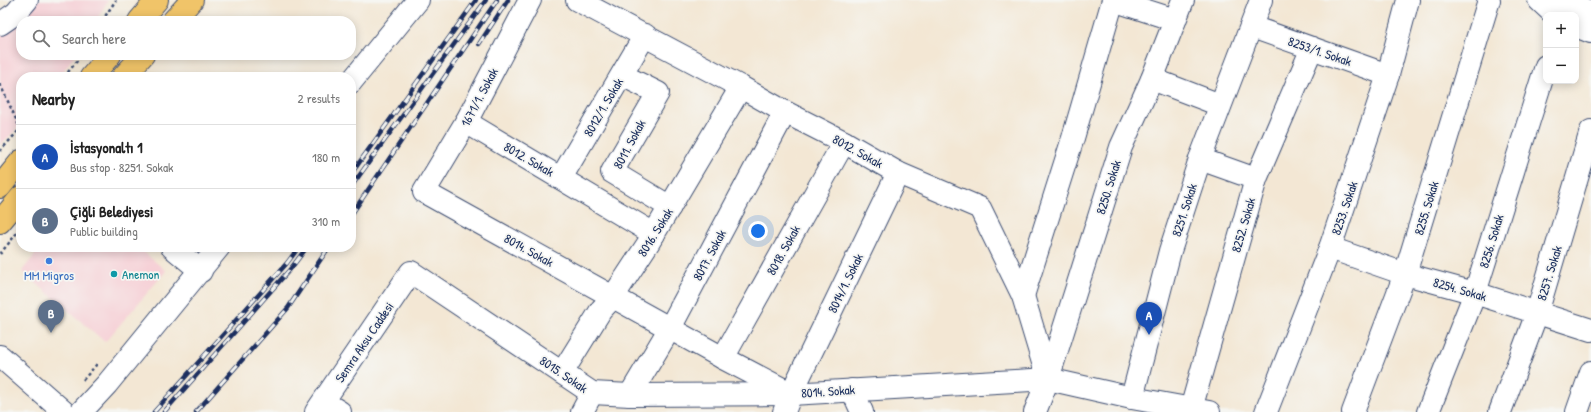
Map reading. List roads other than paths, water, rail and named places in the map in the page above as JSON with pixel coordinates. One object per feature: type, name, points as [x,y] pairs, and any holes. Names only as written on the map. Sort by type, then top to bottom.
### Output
[{"type":"highway","points":[[143,16],[157,0]]},
{"type":"highway","points":[[178,16],[192,0]]},
{"type":"highway","points":[[95,72],[106,60]]},
{"type":"highway","points":[[128,72],[139,60]]},
{"type":"highway","points":[[0,187],[16,167]]},
{"type":"highway","points":[[0,222],[16,202]]},
{"type":"street","points":[[0,24],[16,13],[26,0]]},
{"type":"street","points":[[356,76],[418,0]]},
{"type":"street","name":"1671/1. Sokak","points":[[424,192],[466,122],[530,0]]},
{"type":"street","name":"8012. Sokak","points":[[577,0],[645,35],[785,112],[844,142],[898,173],[980,208],[1023,296],[1048,379]]},
{"type":"street","points":[[1023,296],[1073,138],[1113,0],[1175,20]]},
{"type":"street","name":"8250. Sokak","points":[[1035,412],[1048,379],[1121,147],[1152,79],[1183,0]]},
{"type":"street","name":"8251. Sokak","points":[[1140,403],[1170,251],[1200,159],[1252,27],[1261,0]]},
{"type":"street","name":"8253. Sokak","points":[[1266,412],[1330,248],[1388,75],[1408,0]]},
{"type":"street","name":"8255. Sokak","points":[[1352,412],[1405,274],[1489,0]]},
{"type":"street","points":[[1539,0],[1552,12]]},
{"type":"street","points":[[1564,0],[1591,13]]},
{"type":"street","name":"8253/1. Sokak","points":[[1252,27],[1388,75]]},
{"type":"street","points":[[1579,27],[1591,32]]},
{"type":"street","name":"8012/1. Sokak","points":[[562,178],[645,35]]},
{"type":"street","name":"8252. Sokak","points":[[1200,410],[1256,180],[1312,48]]},
{"type":"street","name":"8011. Sokak","points":[[622,75],[658,93],[612,172],[670,207]]},
{"type":"street","name":"8256. Sokak","points":[[1428,412],[1475,293],[1543,76]]},
{"type":"street","points":[[1152,79],[1220,105]]},
{"type":"street","name":"8016. Sokak","points":[[562,373],[601,310],[613,298],[654,234],[741,87]]},
{"type":"street","name":"8017. Sokak","points":[[630,395],[670,328],[785,112]]},
{"type":"street","name":"8012. Sokak","points":[[466,122],[654,234]]},
{"type":"street","name":"8257. Sokak","points":[[1500,412],[1537,313],[1591,131]]},
{"type":"street","name":"8018. Sokak","points":[[723,358],[844,142]]},
{"type":"street","points":[[1200,159],[1256,180]]},
{"type":"street","name":"8014/1. Sokak","points":[[788,403],[898,173]]},
{"type":"street","name":"8014. Sokak","points":[[424,192],[723,358],[788,403],[852,390],[1048,379],[1140,403],[1200,410]]},
{"type":"street","name":"8254. Sokak","points":[[1330,248],[1405,274],[1475,293],[1591,330]]},
{"type":"street","points":[[178,252],[201,271]]},
{"type":"street","points":[[81,412],[108,384],[215,252]]},
{"type":"street","name":"8015. Sokak","points":[[411,272],[592,393],[788,403]]},
{"type":"street","name":"Semra Aksu Caddesi","points":[[327,409],[411,272]]},
{"type":"street","points":[[0,356],[64,412]]},
{"type":"street","points":[[1577,412],[1591,372]]},
{"type":"street","points":[[852,390],[862,412]]},
{"type":"street","points":[[582,412],[592,393]]},
{"type":"railway","points":[[356,167],[476,0]]},
{"type":"railway","points":[[356,180],[486,0]]},
{"type":"railway","points":[[356,208],[497,0]]},
{"type":"railway","points":[[479,44],[508,0]]},
{"type":"railway","points":[[154,412],[295,252]]},
{"type":"railway","points":[[164,412],[292,267],[303,252]]},
{"type":"railway","points":[[196,412],[288,308],[326,252]]},
{"type":"place","name":"MM Migros","points":[[49,261]]},
{"type":"place","name":"Anemon","points":[[114,274]]},
{"type":"place","name":"Çiğli Belediyesi","points":[[51,333]]},
{"type":"place","name":"İstasyonaltı 1","points":[[1149,335]]}]
